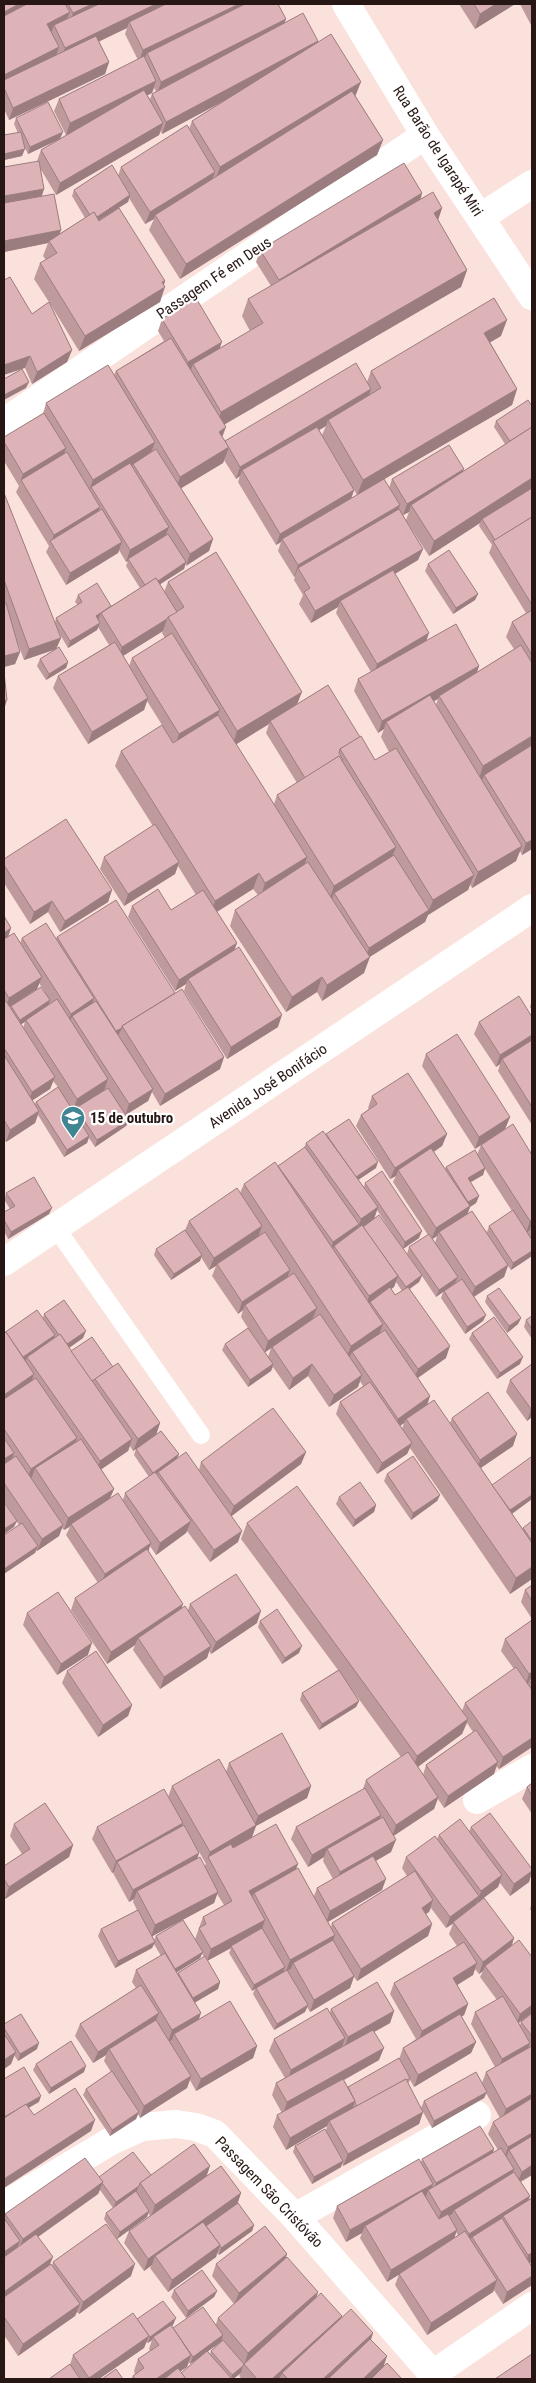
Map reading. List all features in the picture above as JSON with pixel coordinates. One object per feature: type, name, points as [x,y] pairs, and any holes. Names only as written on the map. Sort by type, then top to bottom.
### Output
[{"type":"street","name":"Rua Barão de Igarapé Miri","points":[[346,4],[425,135],[532,296]]},
{"type":"street","name":"Passagem Fé em Deus","points":[[4,422],[425,135]]},
{"type":"street","points":[[481,217],[532,184]]},
{"type":"street","name":"Avenida José Bonifácio","points":[[4,1262],[532,908]]},
{"type":"street","points":[[477,1800],[532,1768]]},
{"type":"street","points":[[295,2217],[477,2115]]},
{"type":"street","name":"Passagem São Cristóvão","points":[[4,2205],[110,2141],[142,2127],[176,2124],[196,2126],[215,2134],[295,2217],[435,2377]]},
{"type":"street","points":[[435,2377],[532,2306]]},
{"type":"lane","points":[[56,1228],[201,1435]]},
{"type":"building","points":[[4,4],[19,4],[4,12]]},
{"type":"building","points":[[27,4],[65,4],[70,12],[47,24],[59,47],[4,75],[4,16]]},
{"type":"building","points":[[68,4],[92,4],[73,13]]},
{"type":"building","points":[[99,4],[156,4],[65,48],[54,25]]},
{"type":"building","points":[[166,4],[239,4],[143,50],[129,22]]},
{"type":"building","points":[[245,4],[278,4],[286,19],[161,82],[147,53]]},
{"type":"building","points":[[474,4],[496,4],[480,14]]},
{"type":"building","points":[[303,13],[318,41],[166,122],[152,94]]},
{"type":"building","points":[[331,34],[361,82],[220,167],[192,121]]},
{"type":"building","points":[[96,36],[109,62],[13,108],[4,88],[4,80]]},
{"type":"building","points":[[144,56],[156,81],[70,123],[59,99]]},
{"type":"building","points":[[144,90],[163,123],[60,183],[41,150]]},
{"type":"building","points":[[352,91],[383,140],[186,264],[155,215]]},
{"type":"building","points":[[48,102],[63,132],[30,147],[16,118]]},
{"type":"building","points":[[187,125],[215,172],[150,212],[121,167]]},
{"type":"building","points":[[21,132],[25,149],[4,154],[4,135]]},
{"type":"building","points":[[39,161],[44,189],[4,196],[4,167]]},
{"type":"building","points":[[404,163],[422,193],[279,280],[260,250]]},
{"type":"building","points":[[112,165],[130,195],[97,217],[94,212],[90,215],[74,190]]},
{"type":"building","points":[[433,192],[442,208],[434,213],[467,270],[221,412],[193,364],[263,323],[248,299]]},
{"type":"building","points":[[54,194],[61,230],[4,241],[4,203]]},
{"type":"building","points":[[119,208],[165,281],[162,282],[165,287],[85,336],[40,263],[57,253],[49,241],[94,212],[99,221]]},
{"type":"building","points":[[10,277],[32,314],[49,302],[72,350],[37,372],[30,356],[4,365],[4,280]]},
{"type":"building","points":[[196,298],[222,342],[188,362],[162,319]]},
{"type":"building","points":[[494,298],[507,320],[484,333],[517,389],[363,480],[328,420],[381,388],[371,371]]},
{"type":"building","points":[[171,338],[226,427],[219,432],[229,447],[180,477],[116,371]]},
{"type":"building","points":[[356,363],[371,389],[240,467],[225,441]]},
{"type":"building","points":[[108,365],[155,442],[93,480],[46,403]]},
{"type":"building","points":[[22,369],[29,382],[4,395],[4,379]]},
{"type":"building","points":[[528,400],[532,406],[532,427],[510,441],[496,421]]},
{"type":"building","points":[[44,413],[66,448],[23,474],[4,442],[4,437]]},
{"type":"building","points":[[317,427],[354,490],[280,534],[242,470]]},
{"type":"building","points":[[532,427],[532,478],[434,541],[411,505]]},
{"type":"building","points":[[449,445],[464,469],[407,504],[392,479]]},
{"type":"building","points":[[156,449],[213,539],[190,554],[133,464]]},
{"type":"building","points":[[67,452],[100,507],[54,535],[21,480]]},
{"type":"building","points":[[130,463],[169,527],[130,550],[91,487]]},
{"type":"building","points":[[384,479],[400,505],[298,565],[282,539]]},
{"type":"building","points":[[532,488],[532,517],[495,540],[482,519]]},
{"type":"building","points":[[4,493],[61,638],[29,649],[4,580]]},
{"type":"building","points":[[102,509],[122,542],[70,573],[50,541]]},
{"type":"building","points":[[399,509],[423,549],[315,611],[304,592],[310,588],[298,568]]},
{"type":"building","points":[[532,517],[532,605],[493,541]]},
{"type":"building","points":[[168,534],[186,562],[158,581],[156,578],[145,585],[128,559]]},
{"type":"building","points":[[449,550],[478,594],[456,608],[428,564]]},
{"type":"building","points":[[216,552],[302,692],[237,731],[168,617],[184,607],[168,582]]},
{"type":"building","points":[[393,570],[429,633],[377,664],[340,601]]},
{"type":"building","points":[[156,578],[177,612],[122,647],[101,613]]},
{"type":"building","points":[[97,583],[111,606],[96,616],[100,623],[70,641],[56,618],[82,602],[78,595]]},
{"type":"building","points":[[6,603],[20,652],[4,656],[4,604]]},
{"type":"building","points":[[532,610],[532,655],[512,622]]},
{"type":"building","points":[[456,624],[479,666],[382,721],[358,679]]},
{"type":"building","points":[[172,633],[220,710],[179,734],[132,658]]},
{"type":"building","points":[[115,642],[148,698],[92,732],[58,676]]},
{"type":"building","points":[[521,645],[532,663],[532,736],[483,766],[439,696]]},
{"type":"building","points":[[59,647],[68,662],[49,674],[40,659]]},
{"type":"building","points":[[4,672],[7,700],[4,701]]},
{"type":"building","points":[[328,685],[360,737],[340,749],[339,753],[343,760],[341,761],[339,756],[305,778],[270,721]]},
{"type":"building","points":[[430,695],[522,846],[478,872],[386,722]]},
{"type":"building","points":[[218,715],[307,857],[265,883],[259,873],[215,901],[121,751],[162,725],[173,743]]},
{"type":"building","points":[[361,736],[375,760],[396,748],[474,875],[433,900],[340,749]]},
{"type":"building","points":[[532,745],[532,840],[526,843],[484,775]]},
{"type":"building","points":[[339,756],[396,847],[334,886],[277,795]]},
{"type":"building","points":[[66,819],[112,890],[65,921],[52,901],[34,912],[4,865],[4,859]]},
{"type":"building","points":[[155,824],[179,862],[128,894],[104,857]]},
{"type":"building","points":[[394,855],[429,910],[369,948],[334,893]]},
{"type":"building","points":[[308,862],[370,957],[327,985],[322,977],[292,997],[235,910]]},
{"type":"building","points":[[158,889],[171,910],[203,890],[237,943],[179,980],[132,906]]},
{"type":"building","points":[[116,900],[175,993],[116,1031],[57,937]]},
{"type":"building","points":[[4,916],[11,928],[4,933]]},
{"type":"building","points":[[46,923],[94,998],[71,1014],[22,938]]},
{"type":"building","points":[[14,933],[42,977],[9,998],[4,990],[4,939]]},
{"type":"building","points":[[239,947],[282,1015],[231,1047],[188,979]]},
{"type":"building","points":[[41,987],[50,1000],[20,1020],[11,1006]]},
{"type":"building","points":[[182,989],[224,1057],[165,1094],[122,1026]]},
{"type":"building","points":[[519,996],[532,1017],[532,1035],[500,1055],[479,1022]]},
{"type":"building","points":[[57,999],[108,1079],[77,1099],[26,1020]]},
{"type":"building","points":[[6,1001],[55,1077],[32,1092],[4,1048],[4,1002]]},
{"type":"building","points":[[96,1001],[153,1089],[129,1104],[72,1016]]},
{"type":"building","points":[[457,1034],[510,1117],[479,1137],[426,1054]]},
{"type":"building","points":[[532,1040],[532,1107],[502,1059]]},
{"type":"building","points":[[4,1055],[39,1111],[10,1130],[4,1120]]},
{"type":"building","points":[[408,1073],[447,1134],[395,1168],[361,1115],[377,1104],[372,1096]]},
{"type":"building","points":[[58,1087],[89,1136],[67,1150],[36,1102]]},
{"type":"building","points":[[108,1088],[129,1120],[97,1140],[76,1108]]},
{"type":"building","points":[[349,1119],[378,1162],[356,1177],[326,1134]]},
{"type":"building","points":[[513,1124],[532,1155],[532,1220],[530,1221],[481,1145]]},
{"type":"building","points":[[323,1131],[378,1207],[361,1219],[306,1143]]},
{"type":"building","points":[[305,1147],[359,1224],[333,1242],[278,1166]]},
{"type":"building","points":[[431,1148],[470,1206],[436,1228],[398,1170]]},
{"type":"building","points":[[475,1150],[485,1168],[468,1178],[479,1196],[468,1202],[446,1167]]},
{"type":"building","points":[[275,1162],[383,1324],[351,1346],[244,1184]]},
{"type":"building","points":[[382,1171],[422,1231],[405,1242],[365,1183]]},
{"type":"building","points":[[34,1177],[52,1208],[11,1232],[4,1220],[4,1212],[15,1206],[6,1193]]},
{"type":"building","points":[[237,1188],[262,1226],[214,1258],[189,1221]]},
{"type":"building","points":[[513,1210],[532,1240],[532,1251],[513,1263],[489,1226]]},
{"type":"building","points":[[472,1211],[508,1265],[475,1287],[439,1232]]},
{"type":"building","points":[[379,1215],[422,1275],[406,1287],[363,1227]]},
{"type":"building","points":[[362,1225],[398,1276],[369,1296],[334,1246]]},
{"type":"building","points":[[185,1230],[202,1255],[174,1274],[156,1249]]},
{"type":"building","points":[[265,1232],[290,1270],[242,1302],[217,1264]]},
{"type":"building","points":[[429,1234],[458,1277],[439,1290],[409,1247]]},
{"type":"building","points":[[294,1273],[317,1308],[268,1341],[245,1305]]},
{"type":"building","points":[[462,1279],[486,1315],[467,1327],[444,1291]]},
{"type":"building","points":[[390,1287],[395,1295],[408,1287],[450,1346],[418,1369],[370,1302]]},
{"type":"building","points":[[499,1288],[521,1318],[509,1326],[487,1296]]},
{"type":"building","points":[[64,1300],[86,1331],[67,1344],[44,1314]]},
{"type":"building","points":[[37,1310],[55,1335],[23,1357],[6,1332],[4,1333]]},
{"type":"building","points":[[320,1314],[362,1375],[334,1395],[312,1364],[293,1378],[272,1347]]},
{"type":"building","points":[[532,1316],[532,1329],[526,1320]]},
{"type":"building","points":[[494,1317],[523,1357],[500,1373],[472,1333]]},
{"type":"building","points":[[248,1328],[273,1364],[250,1380],[225,1344]]},
{"type":"building","points":[[385,1330],[430,1396],[398,1419],[352,1352]]},
{"type":"building","points":[[6,1332],[34,1374],[4,1395],[4,1334]]},
{"type":"building","points":[[60,1334],[132,1439],[100,1461],[27,1357]]},
{"type":"building","points":[[92,1337],[113,1367],[92,1381],[71,1351]]},
{"type":"building","points":[[118,1363],[160,1423],[138,1439],[95,1379]]},
{"type":"building","points":[[532,1364],[532,1408],[531,1409],[510,1380]]},
{"type":"building","points":[[36,1378],[77,1438],[31,1469],[4,1429],[4,1399]]},
{"type":"building","points":[[370,1382],[412,1443],[382,1463],[340,1402]]},
{"type":"building","points":[[488,1392],[517,1434],[480,1460],[452,1418]]},
{"type":"building","points":[[434,1400],[532,1543],[532,1567],[516,1578],[406,1419]]},
{"type":"building","points":[[273,1408],[306,1452],[234,1506],[201,1462]]},
{"type":"building","points":[[161,1431],[179,1454],[153,1473],[136,1449]]},
{"type":"building","points":[[4,1438],[14,1453],[4,1459]]},
{"type":"building","points":[[81,1439],[114,1489],[68,1518],[35,1468]]},
{"type":"building","points":[[186,1452],[242,1531],[214,1550],[158,1472]]},
{"type":"building","points":[[16,1456],[63,1525],[42,1539],[4,1483],[4,1464]]},
{"type":"building","points":[[413,1456],[440,1495],[413,1513],[387,1474]]},
{"type":"building","points":[[531,1457],[532,1495],[510,1510],[492,1485]]},
{"type":"building","points":[[155,1472],[191,1521],[160,1543],[125,1493]]},
{"type":"building","points":[[360,1482],[376,1505],[355,1520],[339,1497]]},
{"type":"building","points":[[297,1486],[468,1719],[417,1756],[247,1523]]},
{"type":"building","points":[[118,1493],[151,1543],[105,1574],[71,1524]]},
{"type":"building","points":[[4,1502],[17,1521],[4,1529]]},
{"type":"building","points":[[532,1521],[532,1541],[523,1528]]},
{"type":"building","points":[[22,1523],[38,1546],[4,1569],[4,1535]]},
{"type":"building","points":[[147,1549],[183,1604],[111,1652],[75,1598]]},
{"type":"building","points":[[236,1574],[261,1611],[216,1642],[190,1604]]},
{"type":"building","points":[[532,1585],[532,1601],[525,1590]]},
{"type":"building","points":[[58,1592],[92,1643],[61,1664],[27,1613]]},
{"type":"building","points":[[185,1606],[211,1646],[164,1677],[138,1638]]},
{"type":"building","points":[[277,1609],[302,1646],[285,1658],[260,1621]]},
{"type":"building","points":[[532,1620],[532,1672],[529,1674],[505,1639]]},
{"type":"building","points":[[96,1651],[132,1705],[103,1725],[67,1671]]},
{"type":"building","points":[[516,1667],[532,1690],[532,1738],[503,1757],[465,1703]]},
{"type":"building","points":[[339,1670],[359,1701],[322,1724],[302,1693]]},
{"type":"building","points":[[476,1730],[498,1762],[448,1796],[426,1765]]},
{"type":"building","points":[[282,1733],[311,1786],[258,1816],[229,1763]]},
{"type":"building","points":[[408,1752],[438,1797],[396,1825],[366,1780]]},
{"type":"building","points":[[219,1759],[256,1825],[210,1852],[172,1786]]},
{"type":"building","points":[[532,1783],[532,1796],[527,1787]]},
{"type":"building","points":[[365,1788],[381,1815],[312,1855],[296,1827]]},
{"type":"building","points":[[164,1789],[183,1823],[116,1861],[97,1827]]},
{"type":"building","points":[[45,1803],[73,1845],[9,1887],[4,1879],[4,1866],[30,1849],[14,1824]]},
{"type":"building","points":[[490,1813],[532,1869],[532,1871],[514,1884],[471,1827]]},
{"type":"building","points":[[383,1817],[396,1840],[340,1872],[327,1849]]},
{"type":"building","points":[[460,1819],[502,1875],[481,1891],[439,1835]]},
{"type":"building","points":[[276,1824],[298,1864],[249,1891],[265,1920],[211,1949],[199,1928],[206,1924],[203,1917],[232,1901],[208,1857],[231,1844],[233,1848]]},
{"type":"building","points":[[184,1825],[199,1853],[133,1890],[117,1862]]},
{"type":"building","points":[[435,1836],[479,1896],[450,1917],[406,1857]]},
{"type":"building","points":[[373,1856],[386,1879],[330,1911],[317,1888]]},
{"type":"building","points":[[200,1857],[218,1892],[155,1925],[137,1891]]},
{"type":"building","points":[[298,1868],[335,1935],[290,1960],[254,1893]]},
{"type":"building","points":[[415,1871],[433,1900],[422,1908],[432,1924],[361,1969],[332,1923]]},
{"type":"building","points":[[484,1898],[514,1938],[483,1962],[453,1922]]},
{"type":"building","points":[[138,1910],[155,1942],[118,1961],[101,1929]]},
{"type":"building","points":[[183,1920],[203,1952],[175,1969],[156,1936]]},
{"type":"building","points":[[262,1928],[285,1967],[254,1985],[231,1946]]},
{"type":"building","points":[[333,1940],[354,1976],[314,2000],[293,1963]]},
{"type":"building","points":[[519,1940],[532,1957],[532,2005],[520,2014],[485,1966]]},
{"type":"building","points":[[464,1942],[477,1963],[453,1978],[468,2004],[422,2031],[394,1983]]},
{"type":"building","points":[[165,1953],[201,2013],[172,2030],[136,1970]]},
{"type":"building","points":[[205,1956],[220,1982],[193,1998],[178,1973]]},
{"type":"building","points":[[287,1970],[308,2005],[277,2024],[256,1988]]},
{"type":"building","points":[[377,1982],[394,2011],[348,2037],[331,2009]]},
{"type":"building","points":[[141,1985],[159,2013],[98,2052],[80,2024]]},
{"type":"building","points":[[503,1996],[530,2043],[502,2059],[475,2012]]},
{"type":"building","points":[[230,2001],[257,2046],[201,2079],[174,2034]]},
{"type":"building","points":[[327,2008],[345,2038],[291,2070],[274,2039]]},
{"type":"building","points":[[532,2013],[532,2036],[521,2022]]},
{"type":"building","points":[[21,2014],[39,2043],[20,2054],[4,2028],[4,2024]]},
{"type":"building","points":[[460,2014],[476,2042],[418,2075],[403,2048]]},
{"type":"building","points":[[156,2020],[191,2076],[144,2106],[109,2049]]},
{"type":"building","points":[[373,2030],[384,2048],[287,2102],[276,2083]]},
{"type":"building","points":[[4,2034],[16,2052],[4,2060]]},
{"type":"building","points":[[71,2041],[86,2066],[51,2088],[36,2064]]},
{"type":"building","points":[[532,2046],[532,2094],[506,2109],[486,2072]]},
{"type":"building","points":[[399,2058],[410,2078],[357,2106],[348,2087]]},
{"type":"building","points":[[24,2067],[41,2096],[4,2117],[4,2079]]},
{"type":"building","points":[[112,2071],[139,2112],[112,2130],[86,2089]]},
{"type":"building","points":[[476,2072],[487,2092],[434,2121],[424,2101]]},
{"type":"building","points":[[343,2079],[355,2101],[290,2138],[277,2115]]},
{"type":"building","points":[[406,2079],[423,2112],[348,2154],[329,2121]]},
{"type":"building","points":[[75,2088],[95,2120],[4,2179],[4,2118],[26,2104],[34,2115]]},
{"type":"building","points":[[532,2098],[532,2133],[508,2147],[493,2122]]},
{"type":"building","points":[[480,2126],[494,2149],[436,2183],[422,2159]]},
{"type":"building","points":[[325,2129],[343,2161],[314,2177],[295,2146]]},
{"type":"building","points":[[532,2136],[532,2165],[522,2172],[509,2150]]},
{"type":"building","points":[[194,2144],[210,2166],[155,2205],[140,2183]]},
{"type":"building","points":[[501,2148],[514,2169],[441,2212],[428,2190]]},
{"type":"building","points":[[133,2152],[151,2175],[116,2202],[99,2177]]},
{"type":"building","points":[[85,2158],[103,2182],[23,2239],[5,2214]]},
{"type":"building","points":[[419,2159],[433,2184],[350,2230],[337,2206]]},
{"type":"building","points":[[221,2166],[241,2193],[148,2259],[129,2231]]},
{"type":"building","points":[[514,2172],[530,2196],[469,2234],[454,2210]]},
{"type":"building","points":[[136,2191],[149,2211],[120,2232],[106,2213]]},
{"type":"building","points":[[422,2191],[439,2219],[448,2214],[457,2230],[391,2270],[365,2226]]},
{"type":"building","points":[[532,2198],[532,2253],[528,2255],[503,2216]]},
{"type":"building","points":[[238,2203],[254,2225],[221,2248],[206,2226]]},
{"type":"building","points":[[4,2218],[20,2241],[4,2252]]},
{"type":"building","points":[[502,2218],[532,2267],[532,2276],[507,2292],[472,2237]]},
{"type":"building","points":[[203,2222],[220,2245],[172,2280],[155,2256]]},
{"type":"building","points":[[106,2224],[135,2264],[83,2302],[53,2262]]},
{"type":"building","points":[[265,2226],[287,2254],[239,2293],[216,2264]]},
{"type":"building","points":[[465,2231],[497,2280],[431,2323],[399,2274]]},
{"type":"building","points":[[36,2234],[53,2257],[4,2292],[4,2257]]},
{"type":"building","points":[[287,2257],[318,2292],[248,2353],[218,2318]]},
{"type":"building","points":[[51,2264],[80,2304],[23,2344],[4,2317],[4,2297]]},
{"type":"building","points":[[202,2270],[217,2291],[188,2311],[174,2290]]},
{"type":"building","points":[[321,2293],[342,2316],[272,2379],[257,2379],[244,2364]]},
{"type":"building","points":[[163,2301],[176,2318],[150,2337],[137,2319]]},
{"type":"building","points":[[203,2307],[223,2335],[193,2357],[173,2328]]},
{"type":"building","points":[[351,2309],[373,2333],[323,2379],[288,2379],[282,2373]]},
{"type":"building","points":[[133,2313],[149,2336],[89,2378],[73,2355]]},
{"type":"building","points":[[171,2325],[191,2355],[156,2379],[135,2379],[133,2376],[144,2368],[138,2359],[159,2345],[153,2337]]},
{"type":"building","points":[[370,2339],[387,2356],[363,2379],[328,2379]]},
{"type":"building","points":[[223,2340],[244,2364],[232,2375],[211,2351]]},
{"type":"building","points":[[207,2351],[232,2379],[186,2379],[181,2373]]},
{"type":"building","points":[[532,2354],[532,2379],[495,2379]]},
{"type":"building","points":[[387,2363],[402,2379],[371,2379]]},
{"type":"building","points":[[70,2364],[80,2379],[49,2379]]},
{"type":"building","points":[[178,2368],[186,2379],[164,2379]]},
{"type":"building","points":[[116,2369],[123,2379],[102,2379]]},
{"type":"place","name":"15 de outubro","points":[[73,1139]]}]
